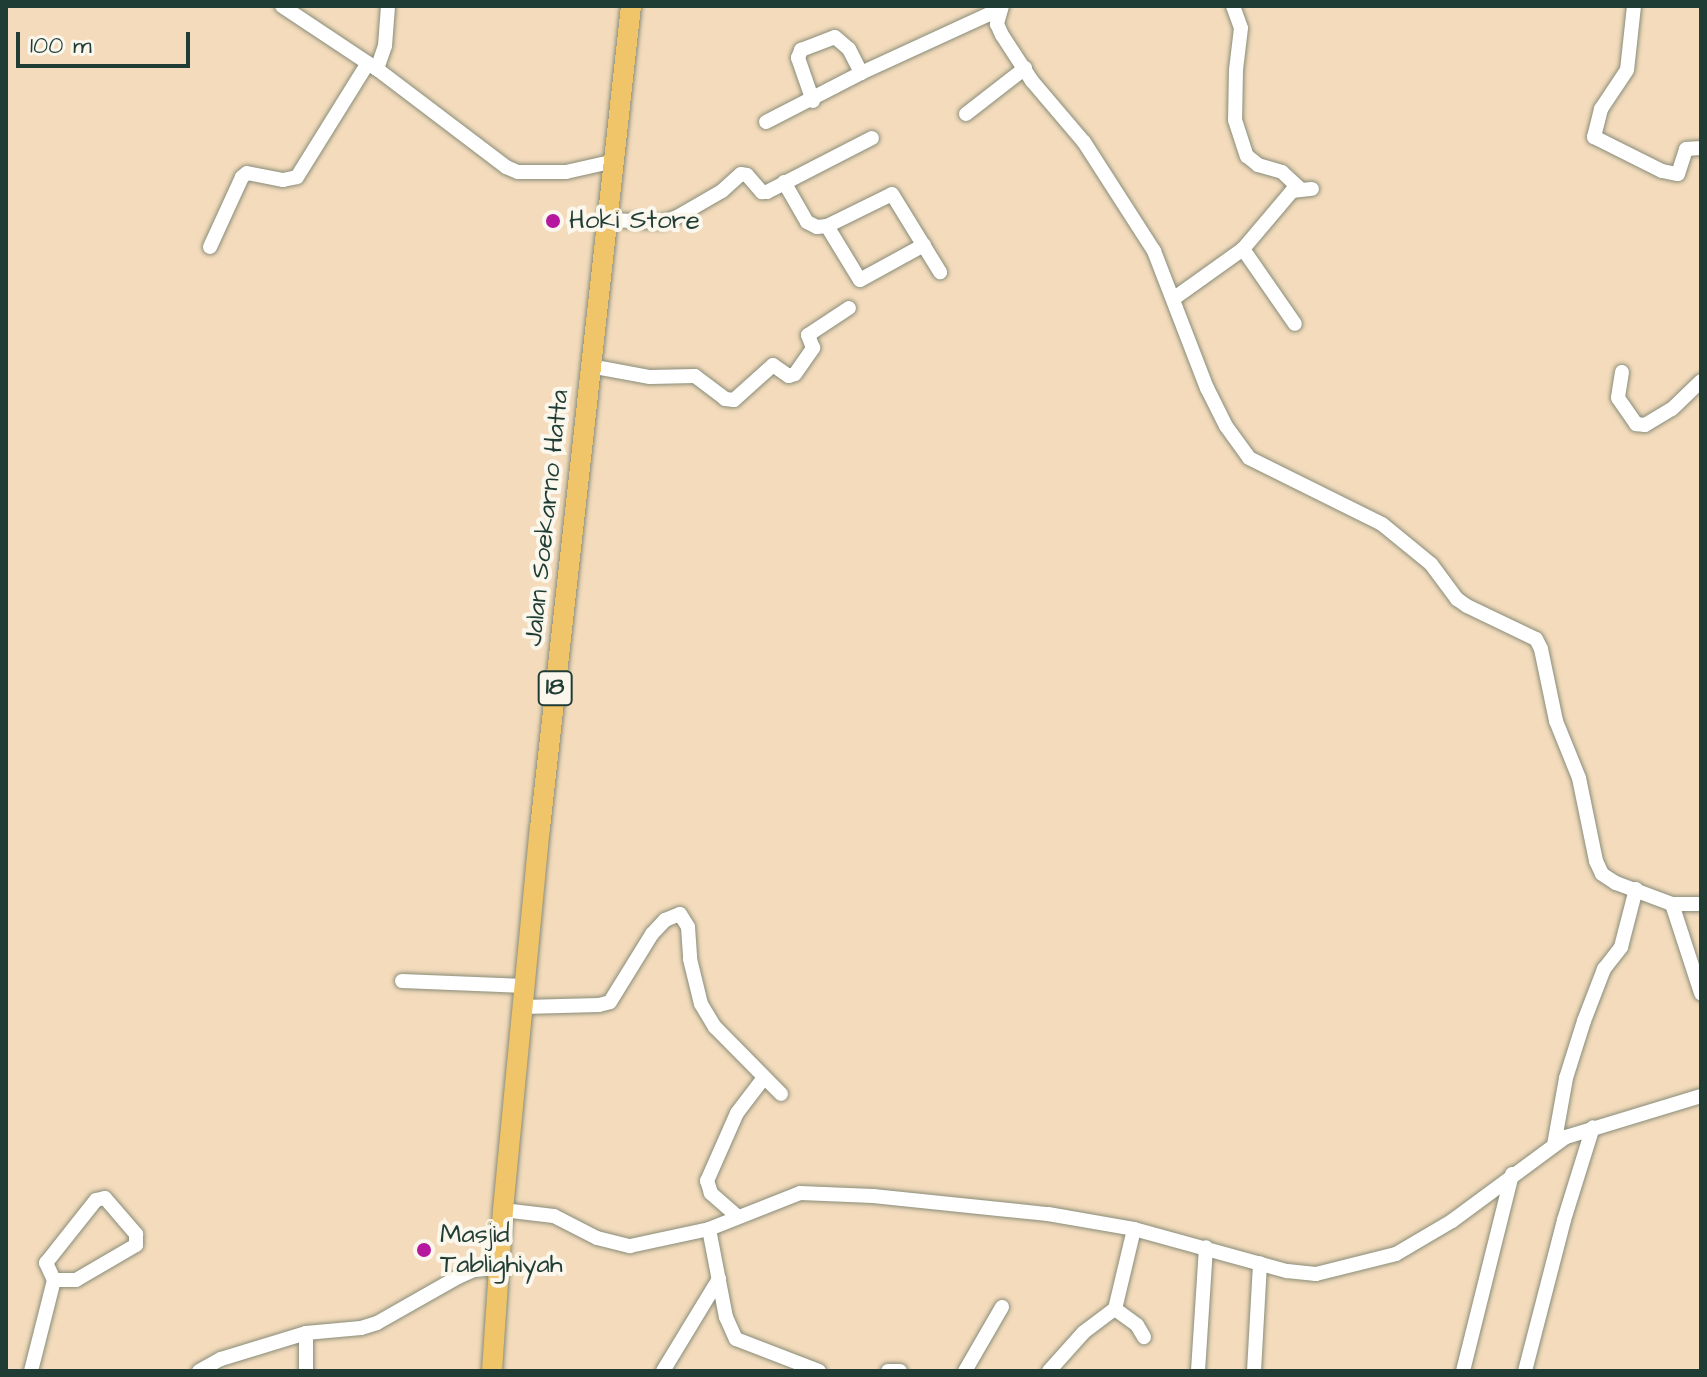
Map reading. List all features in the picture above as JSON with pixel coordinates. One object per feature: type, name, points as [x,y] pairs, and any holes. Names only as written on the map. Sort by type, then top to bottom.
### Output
[{"type":"highway","name":"Jalan Soekarno Hatta","points":[[492,1371],[503,1210],[525,986],[631,6]]},
{"type":"street","points":[[282,6],[372,66],[494,159],[518,172],[566,172],[615,161]]},
{"type":"street","points":[[210,247],[242,177],[247,173],[283,180],[297,177],[385,46],[388,6]]},
{"type":"street","points":[[1173,299],[1243,249],[1292,191],[1306,188],[1294,179],[1258,165],[1247,156],[1235,120],[1241,28],[1233,6]]},
{"type":"street","points":[[1634,6],[1627,70],[1601,109],[1594,137],[1662,171],[1678,174],[1686,149],[1701,148]]},
{"type":"street","points":[[766,122],[813,101],[861,73],[913,52],[1001,8]]},
{"type":"street","points":[[1001,8],[997,24],[1025,68],[1105,174],[1154,251],[1207,388],[1226,426],[1249,458],[1382,524],[1431,564],[1457,599],[1536,639],[1541,649],[1556,721],[1579,778],[1596,861],[1602,874],[1672,904],[1701,904]]},
{"type":"street","points":[[813,101],[798,58],[801,50],[835,37],[849,49],[861,73]]},
{"type":"street","points":[[966,114],[1025,68]]},
{"type":"street","points":[[608,220],[662,222],[677,217],[722,191],[741,174],[747,175],[762,192],[872,138]]},
{"type":"street","points":[[784,182],[807,222],[817,227],[827,226],[892,194],[940,272]]},
{"type":"street","points":[[827,226],[860,280],[924,245]]},
{"type":"street","points":[[1243,249],[1295,324]]},
{"type":"street","points":[[590,366],[650,377],[695,376],[725,399],[734,400],[773,365],[789,376],[795,374],[813,348],[808,335],[849,308]]},
{"type":"street","points":[[1622,372],[1618,398],[1636,424],[1645,425],[1672,409],[1701,381]]},
{"type":"street","points":[[1554,1145],[1566,1078],[1584,1021],[1604,969],[1621,947],[1636,889]]},
{"type":"street","points":[[1672,904],[1701,993]]},
{"type":"street","points":[[523,1007],[610,1002],[652,934],[665,920],[680,914],[688,927],[694,983],[701,1004],[715,1027],[781,1094]]},
{"type":"street","points":[[402,981],[525,986]]},
{"type":"street","points":[[737,1216],[711,1193],[707,1181],[737,1113],[763,1079]]},
{"type":"street","points":[[503,1210],[554,1216],[615,1244],[630,1246],[709,1229],[800,1193],[828,1193],[1033,1212],[1134,1229],[1260,1263],[1316,1274],[1396,1254],[1452,1221],[1554,1145],[1593,1127],[1701,1096]]},
{"type":"street","points":[[1525,1371],[1564,1220],[1593,1127]]},
{"type":"street","points":[[1463,1371],[1512,1174]]},
{"type":"street","points":[[31,1371],[54,1280],[46,1268],[49,1259],[96,1200],[105,1198],[136,1234],[136,1245],[76,1280],[54,1280]]},
{"type":"street","points":[[709,1229],[726,1317],[736,1339],[819,1371]]},
{"type":"street","points":[[1049,1371],[1084,1332],[1115,1309],[1134,1229]]},
{"type":"street","points":[[1198,1371],[1206,1247]]},
{"type":"street","points":[[1254,1371],[1260,1263]]},
{"type":"street","points":[[199,1371],[221,1359],[306,1333],[361,1328],[377,1323],[458,1277],[474,1270],[499,1268]]},
{"type":"street","points":[[663,1371],[719,1279]]},
{"type":"street","points":[[965,1371],[1002,1307]]},
{"type":"street","points":[[1115,1309],[1137,1325],[1144,1337]]},
{"type":"street","points":[[306,1333],[306,1371]]},
{"type":"street","points":[[888,1371],[900,1371]]},
{"type":"place","name":"Hoki Store","points":[[553,221]]},
{"type":"place","name":"Masjid Tablighiyah","points":[[424,1250]]}]
